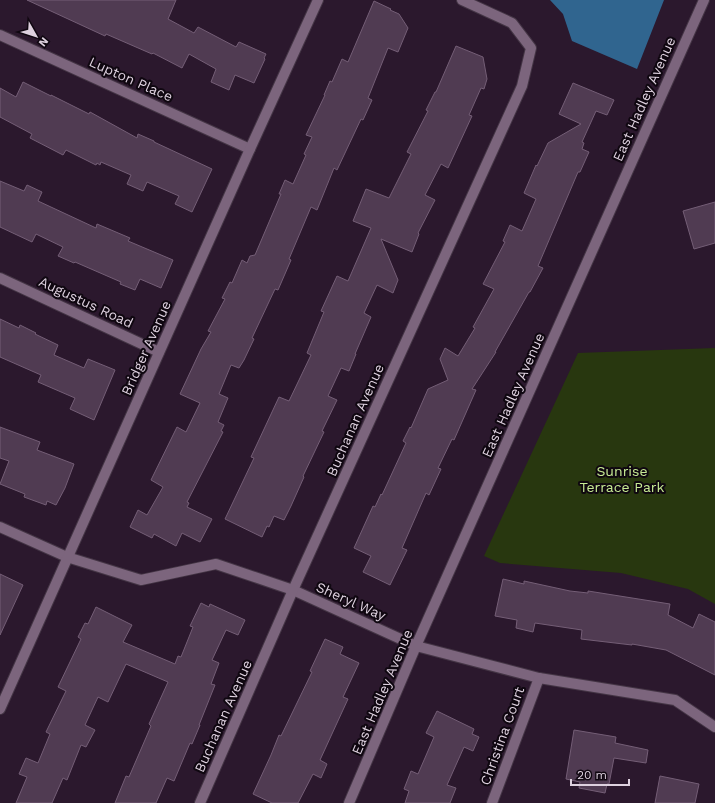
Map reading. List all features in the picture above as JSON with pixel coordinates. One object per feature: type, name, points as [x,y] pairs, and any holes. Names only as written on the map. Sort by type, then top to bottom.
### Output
[{"type":"street","name":"Bridger Avenue","points":[[0,709],[318,0]]},
{"type":"street","name":"Buchanan Avenue","points":[[200,803],[293,590],[522,86],[531,48],[512,22],[462,0]]},
{"type":"street","name":"East Hadley Avenue","points":[[350,803],[416,646],[704,0]]},
{"type":"street","name":"Lupton Place","points":[[0,35],[250,149]]},
{"type":"street","name":"Augustus Road","points":[[0,278],[159,352]]},
{"type":"street","name":"Sheryl Way","points":[[0,527],[67,557],[141,580],[216,564],[293,590],[416,646],[539,678],[674,700],[715,727]]},
{"type":"street","name":"Christina Court","points":[[492,803],[539,678]]},
{"type":"green space","name":"Sunrise Terrace Park","points":[[715,348],[715,604],[688,589],[621,573],[500,563],[484,556],[578,353]]},
{"type":"water","points":[[550,0],[664,0],[637,69],[572,41],[563,14]]},
{"type":"building","points":[[27,0],[176,0],[168,19],[194,33],[198,27],[236,47],[239,42],[266,54],[265,59],[254,83],[235,75],[229,90],[211,82],[216,69],[189,54],[182,68],[153,53],[152,54],[106,34],[105,36]]},
{"type":"building","points":[[374,1],[399,14],[408,28],[398,52],[388,48],[368,98],[372,100],[363,120],[361,119],[337,170],[334,168],[317,210],[311,207],[289,259],[291,260],[278,290],[275,289],[252,338],[254,339],[244,360],[239,368],[231,365],[219,394],[228,398],[218,422],[224,425],[221,431],[223,432],[187,502],[189,503],[187,507],[212,519],[200,542],[182,533],[176,546],[154,534],[152,538],[130,527],[138,510],[147,515],[163,487],[151,480],[177,427],[186,432],[200,403],[180,394],[201,349],[211,332],[208,331],[225,299],[222,298],[230,282],[232,283],[242,260],[247,263],[250,256],[255,255],[281,194],[279,194],[285,180],[293,184],[312,137],[306,135],[330,81],[332,82],[342,59],[348,62]]},
{"type":"building","points":[[456,46],[483,57],[487,79],[484,89],[481,88],[469,115],[472,116],[448,168],[441,164],[425,195],[435,200],[418,233],[419,234],[412,252],[381,239],[398,280],[393,293],[377,285],[364,313],[371,317],[349,371],[341,368],[328,396],[337,400],[322,431],[324,432],[303,476],[304,477],[291,506],[284,520],[274,516],[262,537],[225,519],[254,458],[251,457],[279,397],[289,401],[311,355],[307,353],[324,312],[321,311],[337,276],[348,281],[371,228],[353,221],[366,189],[389,198],[411,154],[407,152],[428,111],[426,110],[436,92]]},
{"type":"building","points":[[23,82],[89,114],[90,112],[137,138],[138,134],[212,169],[192,212],[175,204],[179,196],[147,182],[143,191],[127,184],[131,175],[101,162],[100,165],[97,163],[96,165],[66,150],[63,155],[30,138],[32,134],[0,117],[0,88],[16,97]]},
{"type":"building","points":[[573,83],[614,100],[607,115],[596,111],[582,142],[584,143],[582,149],[589,152],[580,172],[578,172],[538,266],[543,268],[496,352],[472,389],[476,390],[454,440],[452,439],[438,468],[441,469],[429,495],[426,493],[402,548],[407,550],[390,585],[363,572],[371,556],[354,548],[373,506],[375,507],[381,494],[382,495],[406,443],[403,441],[410,427],[411,428],[428,389],[448,380],[440,359],[445,348],[458,356],[475,328],[473,327],[494,289],[483,284],[505,242],[503,241],[510,225],[522,231],[536,199],[524,193],[536,165],[537,166],[548,143],[581,124],[559,114]]},
{"type":"building","points":[[0,181],[24,191],[27,185],[42,192],[38,201],[96,228],[97,224],[130,238],[128,241],[173,260],[161,288],[140,279],[135,290],[120,284],[121,282],[58,256],[63,247],[36,234],[32,242],[0,227]]},
{"type":"building","points":[[715,202],[715,243],[694,249],[683,211]]},
{"type":"building","points":[[0,319],[19,328],[20,325],[58,345],[54,355],[84,368],[88,359],[115,370],[94,420],[70,409],[75,398],[38,382],[41,375],[0,357]]},
{"type":"building","points":[[0,427],[40,442],[37,450],[74,464],[65,488],[56,505],[47,501],[46,505],[24,497],[25,494],[0,484],[9,461],[0,458]]},
{"type":"building","points":[[0,574],[23,585],[0,635]]},
{"type":"building","points":[[503,579],[524,584],[524,581],[570,591],[588,593],[588,591],[670,604],[668,615],[693,628],[699,614],[715,622],[715,675],[666,650],[632,644],[581,639],[582,630],[535,623],[533,632],[516,628],[517,620],[495,616]]},
{"type":"building","points":[[201,603],[209,607],[210,604],[245,620],[238,635],[226,630],[212,660],[219,663],[211,684],[215,685],[200,725],[192,744],[190,743],[174,781],[167,778],[156,803],[115,803],[126,776],[129,777],[151,726],[149,724],[168,682],[126,664],[108,702],[98,697],[85,725],[95,730],[86,747],[81,745],[67,780],[63,778],[52,803],[16,803],[27,777],[19,774],[26,758],[38,763],[50,734],[46,732],[66,691],[58,687],[81,639],[78,637],[85,623],[88,624],[96,607],[132,625],[123,642],[175,664],[178,656],[181,657],[193,627],[190,626]]},
{"type":"building","points":[[325,639],[343,647],[340,654],[359,663],[343,697],[348,699],[320,760],[327,764],[321,778],[313,774],[298,803],[272,803],[253,794],[279,735],[281,736],[312,672],[310,671]]},
{"type":"building","points":[[437,711],[474,729],[472,734],[479,737],[473,751],[464,747],[447,785],[456,788],[450,803],[405,803],[409,791],[404,789],[411,771],[418,774],[434,737],[426,733]]},
{"type":"building","points":[[574,730],[616,737],[615,743],[648,750],[646,763],[614,758],[609,784],[607,784],[605,793],[579,788],[580,782],[566,779]]},
{"type":"building","points":[[660,776],[699,784],[695,803],[655,803]]}]
